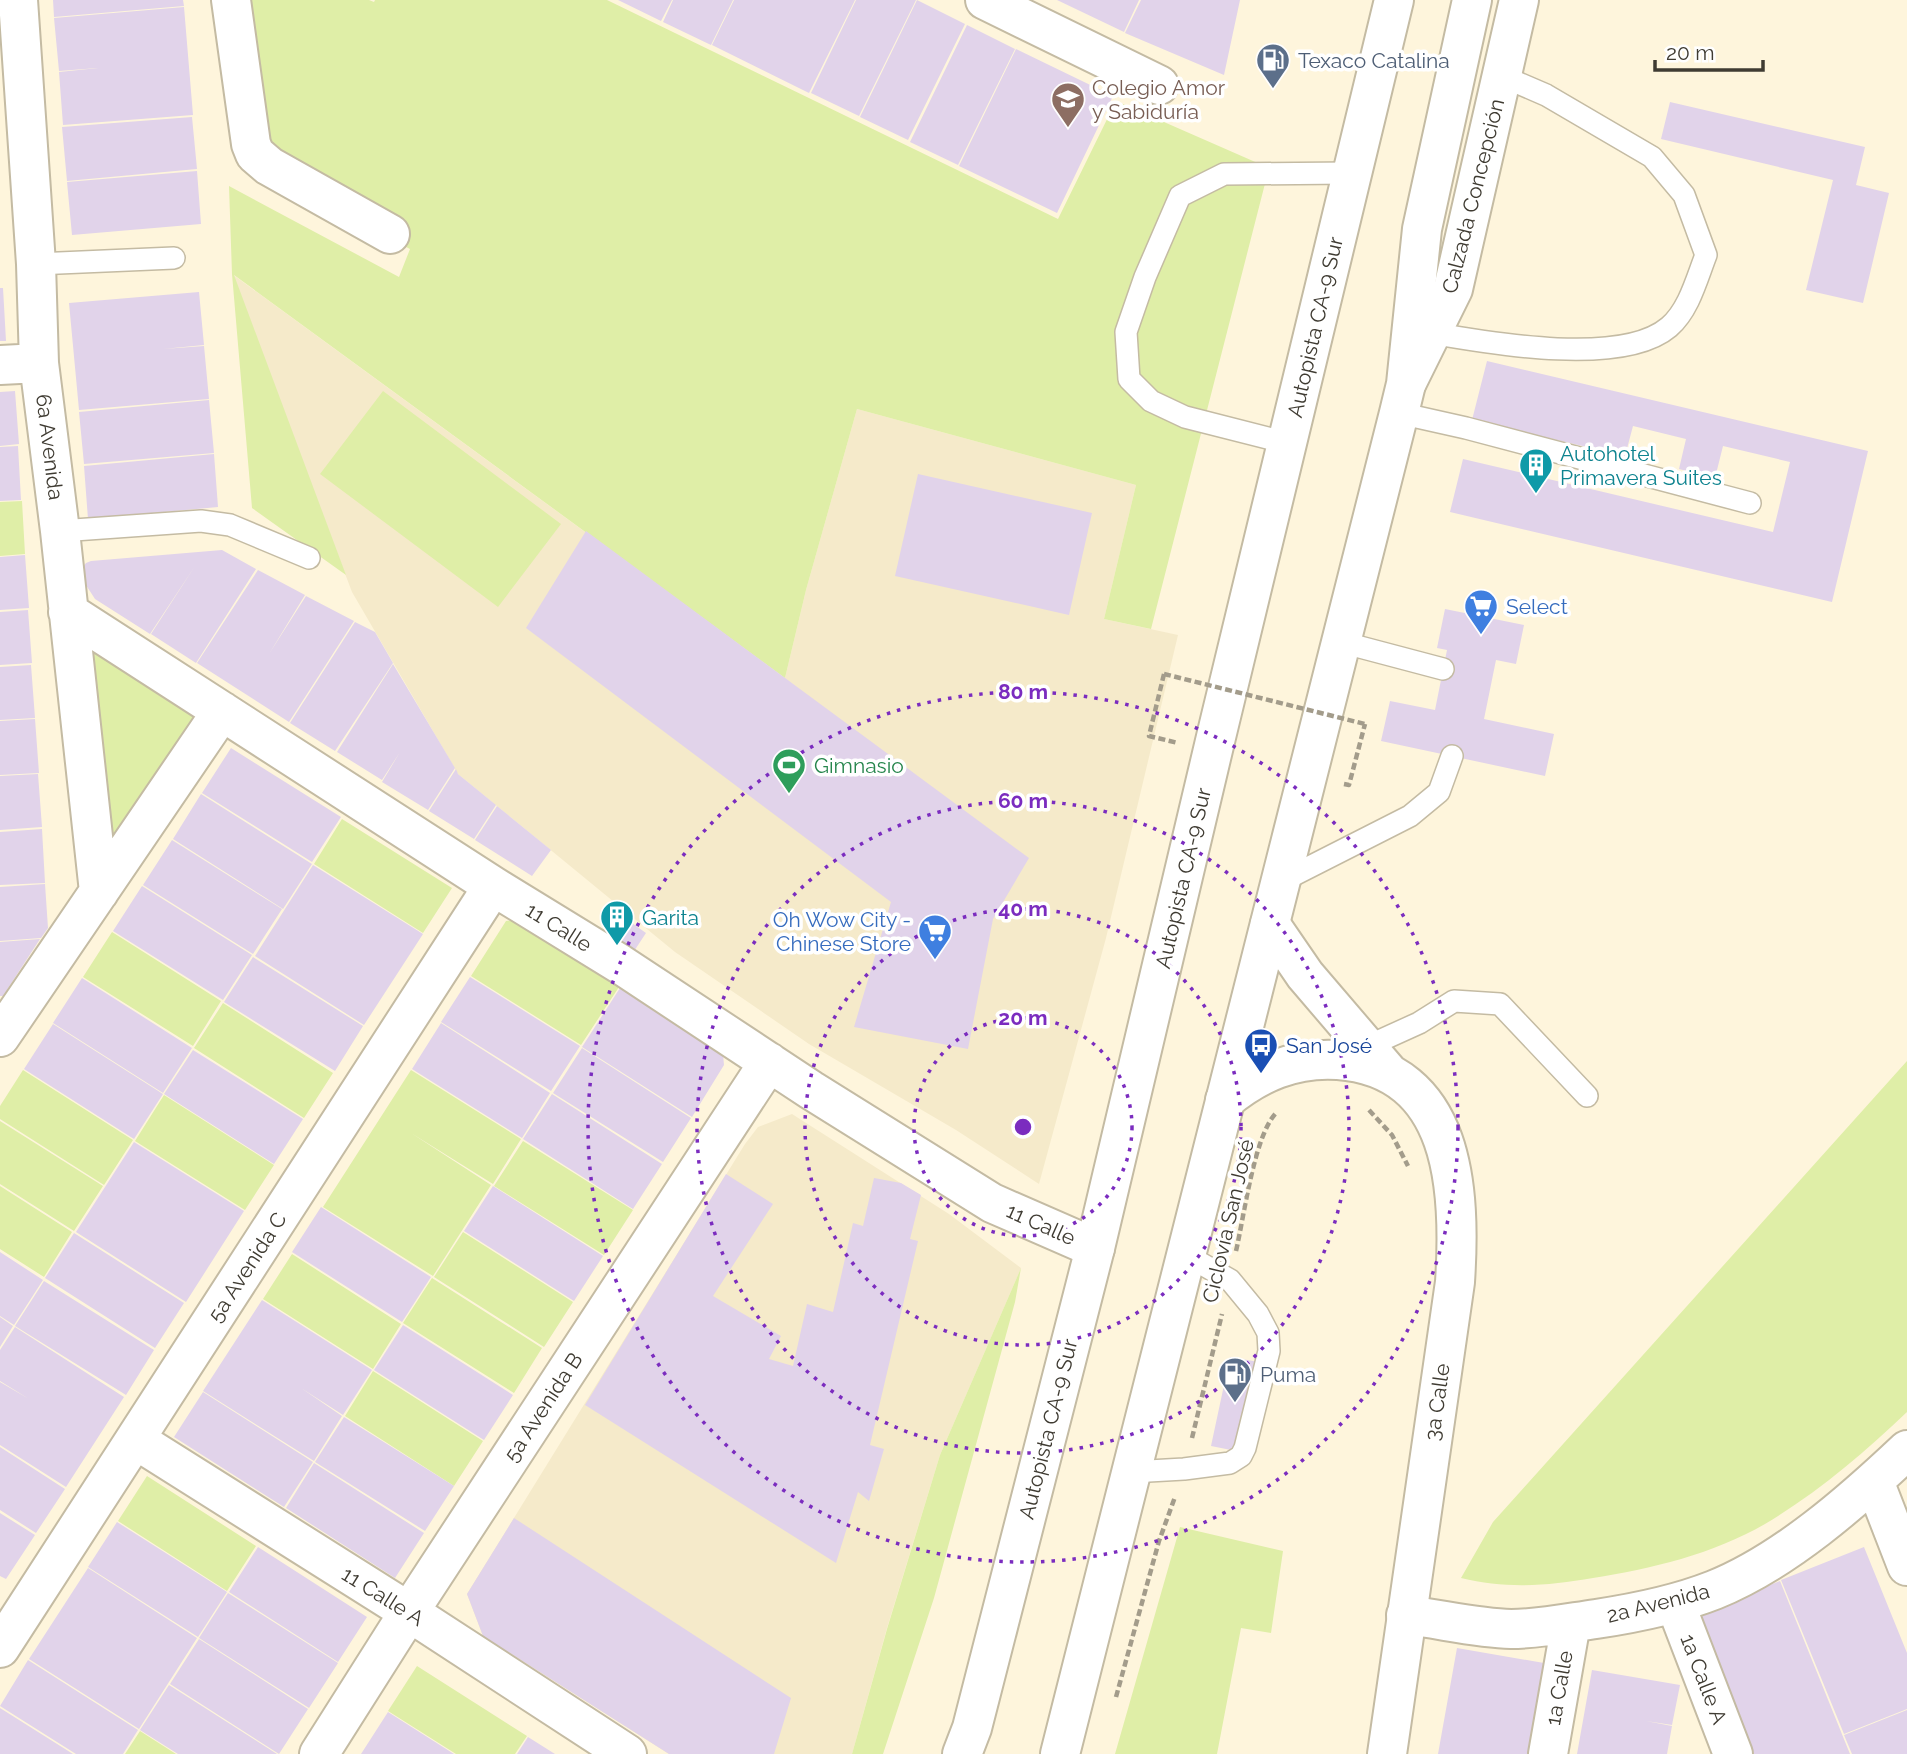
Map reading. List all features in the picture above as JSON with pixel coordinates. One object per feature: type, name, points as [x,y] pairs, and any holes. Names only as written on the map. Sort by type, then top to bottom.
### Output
[{"type":"main road","name":"6a Avenida","points":[[18,0],[36,264],[39,363],[99,892]]},
{"type":"main road","points":[[231,0],[251,144],[255,154],[269,166],[390,234]]},
{"type":"main road","points":[[985,0],[1159,85]]},
{"type":"main road","points":[[1374,0],[1374,83]]},
{"type":"main road","name":"Autopista CA-9 Sur","points":[[962,1754],[972,1728],[1095,1248],[1394,0]]},
{"type":"main road","points":[[1060,1754],[1402,398],[1422,229],[1472,0]]},
{"type":"main road","name":"Calzada Concepción","points":[[1402,398],[1453,289],[1519,0]]},
{"type":"main road","points":[[0,365],[39,363]]},
{"type":"main road","name":"11 Calle","points":[[68,612],[992,1203],[1095,1248]]},
{"type":"main road","points":[[0,1037],[222,711]]},
{"type":"main road","name":"5a Avenida C","points":[[0,1648],[493,886]]},
{"type":"main road","name":"3a Calle","points":[[1270,924],[1305,975],[1377,1060],[1415,1093],[1436,1121],[1451,1168],[1458,1230],[1455,1282],[1387,1754]]},
{"type":"main road","name":"3a Calle","points":[[1225,1100],[1261,1075],[1281,1066],[1324,1059],[1368,1065],[1377,1060]]},
{"type":"main road","name":"5a Avenida B","points":[[319,1754],[769,1062]]},
{"type":"main road","name":"11 Calle A","points":[[136,1440],[409,1612],[627,1754]]},
{"type":"main road","name":"2a Avenida","points":[[1406,1615],[1507,1629],[1571,1623],[1675,1603],[1716,1589],[1756,1570],[1874,1481],[1907,1450]]},
{"type":"main road","points":[[1874,1481],[1907,1566]]},
{"type":"main road","name":"1a Calle A","points":[[1675,1603],[1733,1754]]},
{"type":"main road","name":"1a Calle","points":[[1548,1754],[1571,1623]]},
{"type":"lane","points":[[1431,333],[1485,342],[1592,350],[1637,343],[1670,326],[1688,301],[1706,255],[1684,195],[1652,157],[1546,95],[1502,76]]},
{"type":"lane","points":[[1287,443],[1185,418],[1151,401],[1129,379],[1126,332],[1145,277],[1180,196],[1224,174],[1352,173]]},
{"type":"lane","points":[[36,264],[174,258]]},
{"type":"lane","points":[[1402,398],[1466,428],[1750,503]]},
{"type":"lane","points":[[60,531],[201,521],[229,525],[309,558]]},
{"type":"lane","points":[[1341,642],[1443,669]]},
{"type":"lane","points":[[1280,882],[1410,816],[1439,792],[1452,756]]},
{"type":"lane","points":[[1377,1060],[1419,1023],[1454,1002],[1500,1004],[1587,1096]]},
{"type":"lane","points":[[1131,1472],[1230,1464],[1241,1456],[1245,1448],[1269,1351],[1268,1333],[1258,1314],[1230,1280],[1186,1255]]},
{"type":"path","points":[[1149,736],[1164,674],[1365,724],[1349,785]]},
{"type":"path","points":[[1363,1105],[1378,1117],[1392,1135],[1412,1175]]},
{"type":"path","name":"Ciclovía San José","points":[[1115,1701],[1159,1541],[1184,1469],[1263,1138],[1270,1119],[1281,1107]]},
{"type":"shaded area","points":[[232,274],[785,678],[806,590],[857,409],[1136,485],[1104,619],[1178,635],[1106,938],[1039,1184],[956,1130],[809,1044],[675,952],[458,774],[352,592]]},
{"type":"shaded area","points":[[792,1114],[949,1214],[1021,1268],[940,1455],[852,1754],[669,1754],[483,1636],[467,1594],[745,1144],[758,1127]]},
{"type":"green space","points":[[239,0],[607,0],[1058,219],[1116,101],[1269,168],[1151,629],[1104,619],[1136,485],[857,409],[806,590],[785,678],[234,275],[346,575],[252,508],[232,274],[229,186],[399,277],[410,249],[255,169]]},
{"type":"green space","points":[[383,391],[561,524],[498,607],[320,474]]},
{"type":"green space","points":[[22,501],[25,554],[0,556],[0,502]]},
{"type":"green space","points":[[68,612],[222,711],[99,892]]},
{"type":"green space","points":[[342,819],[452,888],[423,933],[314,864]]},
{"type":"green space","points":[[516,920],[619,987],[581,1045],[471,976],[506,921]]},
{"type":"green space","points":[[112,932],[221,1001],[193,1046],[83,977]]},
{"type":"green space","points":[[223,1003],[333,1073],[304,1118],[194,1048]]},
{"type":"green space","points":[[1907,1061],[1907,1412],[1856,1458],[1803,1499],[1745,1535],[1703,1552],[1637,1570],[1559,1583],[1510,1585],[1461,1578],[1493,1522]]},
{"type":"green space","points":[[23,1070],[133,1140],[104,1185],[0,1119],[0,1106]]},
{"type":"green space","points":[[411,1070],[521,1139],[493,1184],[411,1133],[491,1185],[433,1276],[323,1207]]},
{"type":"green space","points":[[164,1095],[274,1165],[245,1210],[135,1141]]},
{"type":"green space","points":[[0,1121],[103,1186],[74,1231],[0,1184]]},
{"type":"green space","points":[[523,1141],[633,1210],[604,1255],[494,1186]]},
{"type":"green space","points":[[0,1186],[72,1232],[44,1277],[0,1249]]},
{"type":"green space","points":[[463,1232],[573,1302],[544,1347],[434,1277]]},
{"type":"green space","points":[[292,1254],[401,1324],[373,1369],[263,1299]]},
{"type":"green space","points":[[1021,1268],[1015,1302],[934,1598],[883,1754],[852,1754],[940,1455]]},
{"type":"green space","points":[[432,1278],[542,1348],[514,1393],[403,1323]]},
{"type":"green space","points":[[373,1371],[483,1441],[454,1486],[345,1416]]},
{"type":"green space","points":[[147,1476],[256,1546],[227,1591],[118,1521]]},
{"type":"green space","points":[[1180,1527],[1283,1551],[1271,1633],[1241,1628],[1217,1754],[1115,1754]]},
{"type":"green space","points":[[417,1666],[527,1736],[515,1754],[456,1754],[388,1711]]},
{"type":"green space","points":[[140,1731],[176,1754],[125,1754]]},
{"type":"building","points":[[53,0],[183,0],[184,6],[54,17]]},
{"type":"building","points":[[618,0],[672,0],[661,21]]},
{"type":"building","points":[[673,0],[733,0],[711,45],[663,22]]},
{"type":"building","points":[[734,0],[855,0],[809,93],[712,45]]},
{"type":"building","points":[[856,0],[916,0],[859,116],[811,93]]},
{"type":"building","points":[[917,0],[965,24],[908,140],[860,117]]},
{"type":"building","points":[[1057,0],[1139,0],[1124,32]]},
{"type":"building","points":[[1141,0],[1240,0],[1224,75],[1125,33]]},
{"type":"building","points":[[184,7],[193,115],[63,125],[59,72],[98,68],[59,71],[54,18]]},
{"type":"building","points":[[967,25],[1015,49],[958,165],[910,142]]},
{"type":"building","points":[[1016,49],[1113,96],[1057,213],[959,166]]},
{"type":"building","points":[[1670,102],[1865,147],[1856,185],[1889,193],[1863,303],[1806,290],[1833,180],[1661,139]]},
{"type":"building","points":[[192,117],[197,169],[67,181],[62,127]]},
{"type":"building","points":[[197,171],[201,224],[72,235],[67,182]]},
{"type":"building","points":[[0,288],[3,288],[6,341],[0,341]]},
{"type":"building","points":[[199,292],[204,345],[163,349],[204,346],[209,399],[79,410],[69,303]]},
{"type":"building","name":"Autohotel Primavera Suites","points":[[1487,361],[1868,451],[1832,602],[1450,512],[1463,459],[1773,532],[1790,462],[1723,446],[1715,478],[1679,469],[1686,439],[1633,426],[1625,456],[1472,420]]},
{"type":"building","points":[[15,391],[19,444],[0,446],[0,392]]},
{"type":"building","points":[[209,400],[214,453],[84,464],[79,412]]},
{"type":"building","points":[[18,446],[21,500],[0,501],[0,447]]},
{"type":"building","points":[[214,454],[218,507],[88,519],[84,466]]},
{"type":"building","points":[[918,474],[1092,513],[1069,615],[895,576]]},
{"type":"building","points":[[586,531],[1029,858],[993,919],[968,1049],[854,1027],[891,902],[526,628]]},
{"type":"building","points":[[222,550],[256,569],[196,663],[151,634],[195,566],[150,634],[95,599],[84,582],[81,570],[91,561]]},
{"type":"building","points":[[25,555],[29,608],[0,610],[0,557]]},
{"type":"building","points":[[258,570],[305,595],[269,654],[306,596],[354,621],[289,722],[197,663]]},
{"type":"building","points":[[1445,609],[1524,625],[1516,664],[1496,660],[1484,719],[1554,734],[1545,776],[1381,741],[1390,701],[1435,710],[1447,650],[1437,648]]},
{"type":"building","points":[[28,610],[32,663],[0,665],[0,612]]},
{"type":"building","points":[[355,622],[375,632],[393,663],[335,751],[290,723]]},
{"type":"building","points":[[393,664],[455,768],[428,810],[382,782],[400,752],[382,780],[337,752]]},
{"type":"building","points":[[31,665],[35,718],[0,720],[0,667]]},
{"type":"building","points":[[35,719],[39,773],[0,775],[0,721]]},
{"type":"building","points":[[231,748],[341,817],[312,862],[202,793]]},
{"type":"building","points":[[456,769],[458,774],[496,805],[474,839],[429,811]]},
{"type":"building","points":[[38,774],[42,827],[0,830],[0,776]]},
{"type":"building","points":[[201,794],[312,864],[283,909],[173,839]]},
{"type":"building","points":[[497,806],[551,850],[532,876],[475,840]]},
{"type":"building","points":[[42,829],[45,883],[0,885],[0,832]]},
{"type":"building","points":[[172,840],[282,909],[253,954],[143,885]]},
{"type":"building","points":[[313,865],[423,934],[364,1025],[255,956]]},
{"type":"building","points":[[45,884],[48,928],[41,938],[0,941],[0,887]]},
{"type":"building","points":[[142,886],[252,955],[223,1000],[113,931]]},
{"type":"building","name":"Garita","points":[[619,914],[646,933],[615,980],[587,962]]},
{"type":"building","points":[[40,939],[3,996],[0,996],[0,942]]},
{"type":"building","points":[[253,957],[363,1026],[335,1071],[224,1002]]},
{"type":"building","points":[[470,977],[580,1046],[551,1091],[441,1022]]},
{"type":"building","points":[[82,978],[192,1048],[163,1093],[53,1023]]},
{"type":"building","points":[[620,988],[723,1054],[724,1065],[692,1117],[582,1047]]},
{"type":"building","points":[[441,1023],[550,1093],[522,1138],[412,1069]]},
{"type":"building","points":[[53,1024],[163,1094],[134,1139],[24,1069]]},
{"type":"building","points":[[582,1048],[691,1118],[663,1162],[553,1093]]},
{"type":"building","points":[[193,1050],[303,1119],[274,1164],[164,1094]]},
{"type":"building","points":[[552,1094],[662,1164],[633,1209],[523,1139]]},
{"type":"building","points":[[134,1142],[244,1211],[186,1302],[76,1232]]},
{"type":"building","points":[[726,1174],[773,1204],[713,1296],[781,1336],[769,1359],[793,1366],[807,1304],[833,1312],[853,1223],[863,1226],[874,1178],[901,1183],[921,1195],[910,1239],[918,1241],[870,1445],[884,1449],[869,1501],[858,1492],[836,1563],[585,1405]]},
{"type":"building","points":[[493,1186],[603,1256],[574,1301],[464,1231]]},
{"type":"building","points":[[321,1207],[431,1277],[402,1322],[292,1252]]},
{"type":"building","points":[[74,1233],[184,1303],[155,1348],[45,1278]]},
{"type":"building","points":[[0,1252],[43,1280],[14,1325],[0,1316]]},
{"type":"building","points":[[44,1281],[154,1350],[126,1395],[15,1326]]},
{"type":"building","points":[[262,1300],[372,1370],[343,1415],[301,1388],[342,1416],[314,1461],[203,1391]]},
{"type":"building","points":[[0,1317],[13,1326],[0,1347]]},
{"type":"building","points":[[403,1325],[513,1395],[484,1440],[374,1370]]},
{"type":"building","points":[[15,1327],[124,1397],[66,1487],[0,1445],[0,1382],[29,1399],[0,1381],[0,1350]]},
{"type":"building","name":"Puma","points":[[1230,1357],[1259,1362],[1241,1452],[1211,1446]]},
{"type":"building","points":[[203,1392],[313,1462],[284,1507],[174,1437]]},
{"type":"building","points":[[344,1417],[454,1486],[425,1531],[315,1462]]},
{"type":"building","points":[[0,1447],[65,1489],[36,1533],[0,1510]]},
{"type":"building","points":[[314,1463],[424,1533],[395,1578],[286,1508]]},
{"type":"building","points":[[0,1513],[35,1535],[6,1579],[0,1576]]},
{"type":"building","points":[[514,1518],[791,1698],[774,1754],[669,1754],[483,1636],[467,1594]]},
{"type":"building","points":[[117,1522],[227,1592],[198,1637],[88,1567]]},
{"type":"building","points":[[258,1547],[367,1617],[338,1662],[229,1592]]},
{"type":"building","points":[[1864,1547],[1907,1653],[1907,1709],[1844,1734],[1781,1580]]},
{"type":"building","points":[[88,1568],[197,1638],[139,1729],[29,1659]]},
{"type":"building","points":[[1780,1581],[1850,1754],[1754,1754],[1697,1614]]},
{"type":"building","points":[[228,1593],[338,1663],[309,1708],[199,1638]]},
{"type":"building","points":[[199,1639],[308,1709],[279,1754],[170,1684]]},
{"type":"building","points":[[1457,1648],[1544,1663],[1529,1754],[1438,1754]]},
{"type":"building","points":[[28,1660],[138,1730],[123,1754],[76,1754],[0,1706]]},
{"type":"building","points":[[1592,1670],[1680,1685],[1672,1725],[1646,1721],[1672,1726],[1667,1754],[1577,1754]]},
{"type":"building","points":[[169,1685],[277,1754],[178,1754],[140,1730]]},
{"type":"building","points":[[0,1708],[73,1754],[0,1754]]},
{"type":"building","points":[[1907,1710],[1907,1754],[1852,1754],[1844,1735]]},
{"type":"building","points":[[388,1712],[454,1754],[361,1754]]},
{"type":"building","points":[[528,1737],[555,1754],[517,1754]]},
{"type":"place","name":"Texaco Catalina","points":[[1273,90]]},
{"type":"place","name":"Colegio Amor y Sabiduría","points":[[1068,129]]},
{"type":"place","name":"Autohotel Primavera Suites","points":[[1536,495]]},
{"type":"place","name":"Select","points":[[1481,636]]},
{"type":"place","name":"Gimnasio","points":[[789,795]]},
{"type":"place","name":"Garita","points":[[617,947]]},
{"type":"place","name":"Oh Wow City - Chinese Store","points":[[935,961]]},
{"type":"place","name":"San José","points":[[1261,1075]]},
{"type":"place","name":"Puma","points":[[1235,1404]]}]
